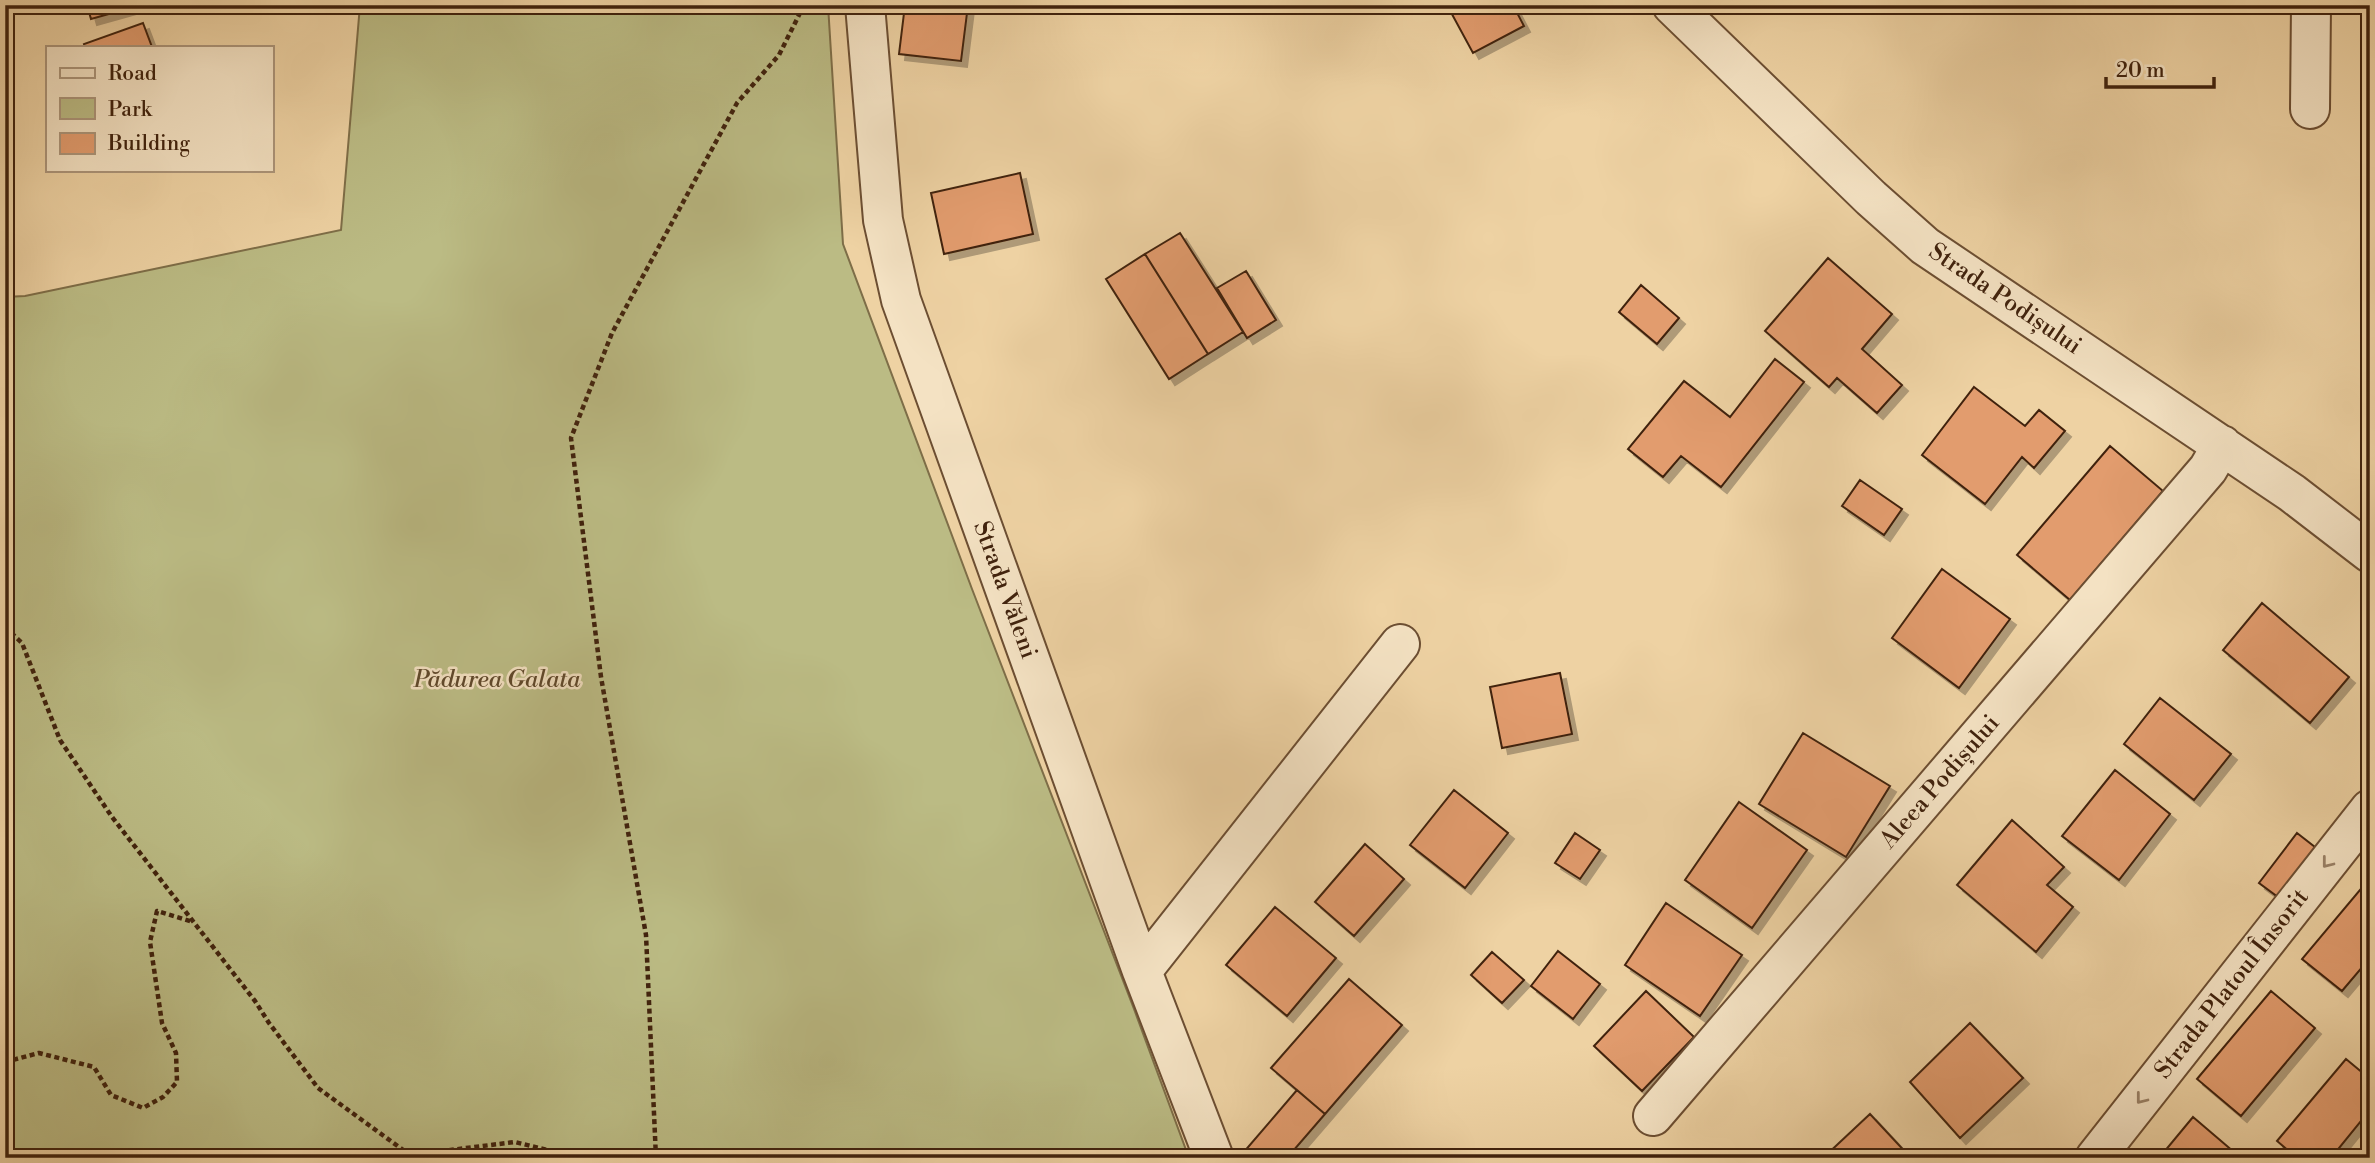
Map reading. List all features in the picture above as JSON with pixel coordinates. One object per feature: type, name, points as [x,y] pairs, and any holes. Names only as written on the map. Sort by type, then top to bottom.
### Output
[{"type":"street","name":"Strada Văleni","points":[[865,5],[883,220],[901,300],[1142,971],[1214,1158]]},
{"type":"street","name":"Strada Podișului","points":[[1672,5],[1871,198],[1925,246],[2292,493],[2370,553]]},
{"type":"street","points":[[2310,109],[2311,5]]},
{"type":"street","name":"Aleea Podișului","points":[[1653,1116],[2208,469],[2222,445]]},
{"type":"street","points":[[1142,971],[1400,644]]},
{"type":"street","name":"Strada Platoul Însorit","points":[[2095,1158],[2370,809]]},
{"type":"path","points":[[656,1158],[646,935],[601,677],[571,438],[612,333],[737,103],[779,55],[804,5]]},
{"type":"path","points":[[5,627],[22,643],[60,740],[112,817],[255,1000],[318,1088],[410,1155],[515,1142],[579,1158]]},
{"type":"path","points":[[5,1062],[39,1054],[94,1067],[111,1095],[144,1108],[163,1097],[177,1083],[176,1053],[162,1023],[150,942],[158,911],[194,922]]},
{"type":"green space","name":"Pădurea Galata","points":[[360,5],[828,5],[843,244],[1189,1158],[5,1158],[5,297],[25,296],[341,230]]},
{"type":"building","points":[[87,5],[141,5],[91,19]]},
{"type":"building","points":[[905,5],[968,5],[961,61],[899,54]]},
{"type":"building","points":[[1447,5],[1513,5],[1524,26],[1473,53]]},
{"type":"building","points":[[143,23],[152,46],[85,46],[84,44]]},
{"type":"building","points":[[1020,173],[1033,234],[944,254],[931,193]]},
{"type":"building","points":[[1180,233],[1243,332],[1208,354],[1145,254]]},
{"type":"building","points":[[1145,254],[1208,354],[1169,379],[1106,279]]},
{"type":"building","points":[[1828,258],[1892,314],[1862,349],[1902,385],[1877,413],[1837,378],[1829,387],[1765,331]]},
{"type":"building","points":[[1246,271],[1276,320],[1247,338],[1217,288]]},
{"type":"building","points":[[1641,285],[1679,318],[1657,344],[1619,312]]},
{"type":"building","points":[[1775,359],[1804,382],[1721,487],[1681,456],[1663,477],[1628,449],[1684,381],[1730,417]]},
{"type":"building","points":[[1974,387],[2025,426],[2039,410],[2065,431],[2034,468],[2022,457],[1985,504],[1922,455]]},
{"type":"building","points":[[2110,446],[2163,491],[2070,600],[2017,555]]},
{"type":"building","points":[[1860,480],[1902,509],[1884,535],[1842,506]]},
{"type":"building","points":[[1942,569],[2010,619],[1959,688],[1892,638]]},
{"type":"building","points":[[2262,603],[2349,677],[2310,723],[2223,650]]},
{"type":"building","points":[[1560,673],[1572,734],[1502,748],[1490,687]]},
{"type":"building","points":[[2160,698],[2231,754],[2194,800],[2124,744]]},
{"type":"building","points":[[1803,733],[1890,786],[1846,857],[1759,804]]},
{"type":"building","points":[[2115,770],[2170,814],[2119,880],[2062,836]]},
{"type":"building","points":[[1454,790],[1508,833],[1465,888],[1410,845]]},
{"type":"building","points":[[1739,802],[1807,850],[1752,928],[1685,880]]},
{"type":"building","points":[[2012,820],[2064,867],[2047,885],[2073,907],[2036,952],[1957,885]]},
{"type":"building","points":[[1575,833],[1600,850],[1580,879],[1555,863]]},
{"type":"building","points":[[2297,833],[2320,851],[2282,900],[2259,883]]},
{"type":"building","points":[[1365,844],[1404,879],[1354,936],[1315,902]]},
{"type":"building","points":[[2370,878],[2370,958],[2342,991],[2302,959]]},
{"type":"building","points":[[1666,903],[1742,955],[1700,1016],[1625,965]]},
{"type":"building","points":[[1275,907],[1336,958],[1287,1016],[1226,965]]},
{"type":"building","points":[[1558,951],[1600,984],[1573,1019],[1531,986]]},
{"type":"building","points":[[1492,952],[1524,980],[1502,1003],[1471,975]]},
{"type":"building","points":[[1349,979],[1402,1025],[1325,1114],[1271,1068]]},
{"type":"building","points":[[1646,991],[1694,1037],[1642,1091],[1594,1046]]},
{"type":"building","points":[[2271,991],[2315,1028],[2241,1116],[2197,1079]]},
{"type":"building","points":[[1970,1023],[2023,1078],[1960,1138],[1910,1082]]},
{"type":"building","points":[[2346,1059],[2370,1079],[2370,1110],[2331,1158],[2297,1158],[2277,1141]]},
{"type":"building","points":[[1297,1090],[1325,1114],[1287,1158],[1248,1158],[1243,1153]]},
{"type":"building","points":[[1870,1114],[1911,1158],[1823,1158]]},
{"type":"building","points":[[2193,1117],[2241,1158],[2159,1158]]}]
